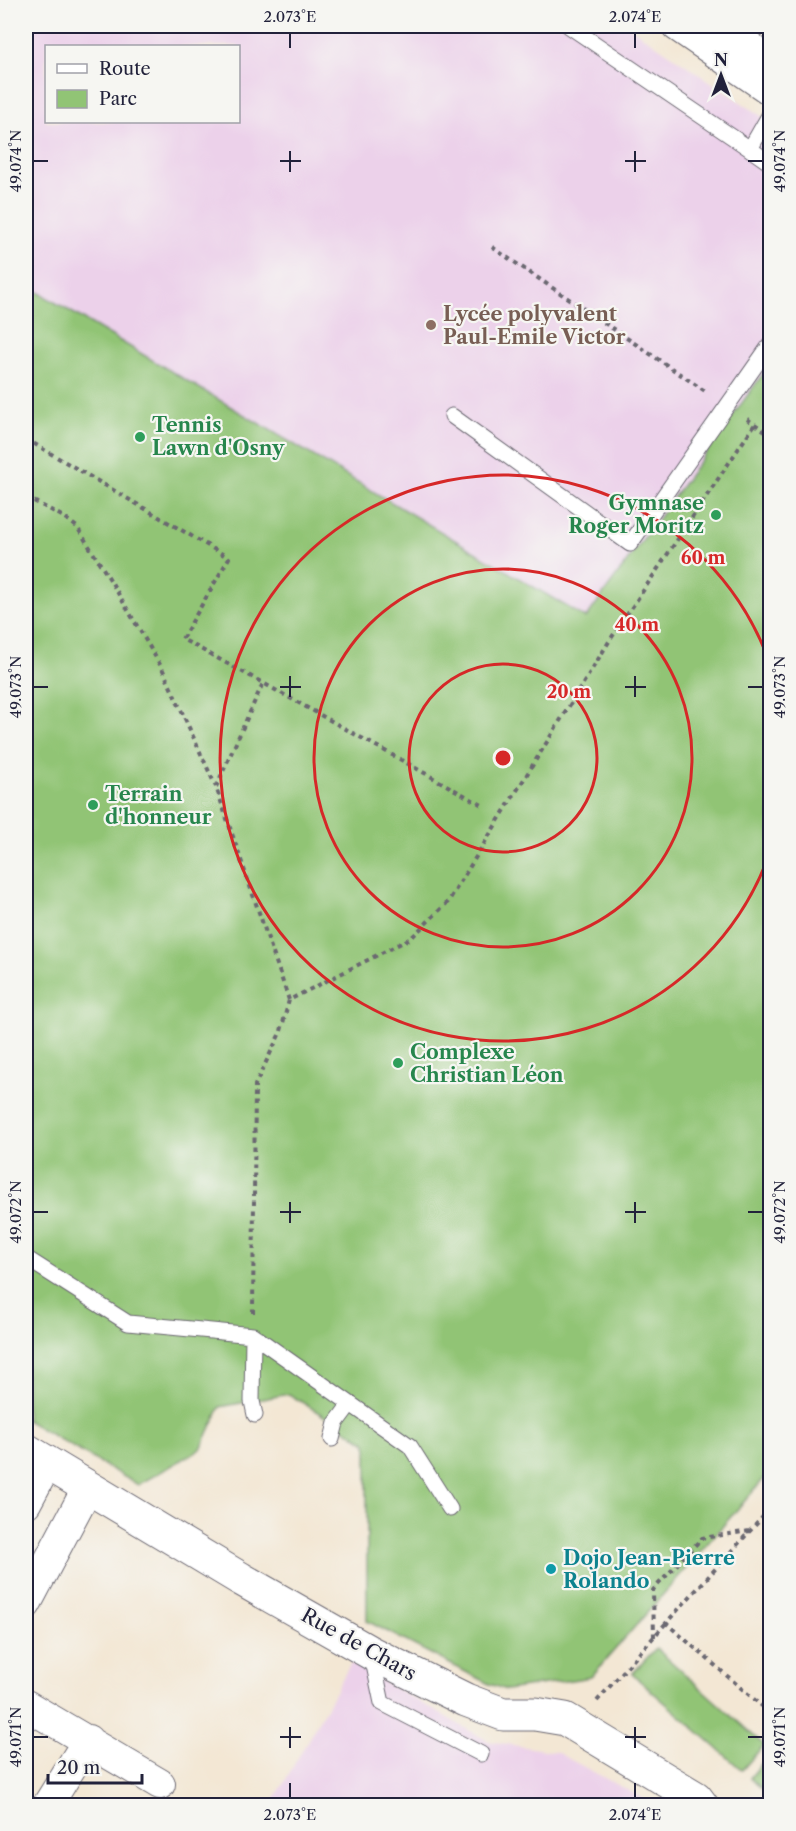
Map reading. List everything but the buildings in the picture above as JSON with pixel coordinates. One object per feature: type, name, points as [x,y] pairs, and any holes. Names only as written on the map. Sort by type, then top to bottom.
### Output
[{"type":"street","points":[[677,26],[771,90]]},
{"type":"street","points":[[726,26],[771,64]]},
{"type":"street","points":[[26,1503],[37,1456]]},
{"type":"street","name":"Rue de Chars","points":[[37,1456],[371,1653],[466,1700],[503,1714],[534,1714],[565,1719],[696,1798],[702,1806]]},
{"type":"street","points":[[26,1604],[88,1487]]},
{"type":"street","points":[[26,1705],[160,1784]]},
{"type":"street","points":[[47,1806],[88,1740]]},
{"type":"lane","points":[[569,26],[771,163]]},
{"type":"lane","points":[[750,149],[771,114]]},
{"type":"lane","points":[[452,416],[630,544],[771,345]]},
{"type":"lane","points":[[26,1258],[128,1323],[253,1335],[410,1446],[450,1509]]},
{"type":"lane","points":[[253,1335],[252,1401],[255,1415]]},
{"type":"lane","points":[[332,1440],[336,1423],[350,1404]]},
{"type":"lane","points":[[371,1653],[382,1703],[481,1754]]},
{"type":"path","points":[[492,247],[771,434]]},
{"type":"path","points":[[290,1000],[411,938],[448,902],[610,640],[755,424]]},
{"type":"path","points":[[26,439],[229,558],[182,639],[482,805]]},
{"type":"path","points":[[26,497],[62,516],[77,527],[162,668],[216,787],[290,1000],[281,1031],[255,1085],[253,1335]]},
{"type":"path","points":[[216,787],[262,683]]},
{"type":"path","points":[[576,1725],[771,1509]]},
{"type":"path","points":[[654,1636],[652,1590],[702,1538],[751,1530]]},
{"type":"path","points":[[666,1623],[771,1713]]},
{"type":"shaded area","name":"Lycée polyvalent Paul-Emile Victor","points":[[26,26],[628,26],[770,122],[770,364],[586,618],[26,286]]},
{"type":"shaded area","points":[[351,1663],[488,1741],[556,1752],[655,1805],[271,1806]]},
{"type":"green space","name":"Complexe Christian Léon","points":[[26,285],[586,618],[770,364],[770,1472],[591,1677],[507,1690],[489,1684],[367,1621],[367,1443],[289,1394],[220,1407],[201,1449],[138,1485],[26,1420]]},
{"type":"green space","points":[[656,1648],[764,1745],[742,1770],[632,1674]]},
{"type":"green space","points":[[770,1753],[770,1796],[750,1778]]},
{"type":"place","name":"Lycée polyvalent Paul-Emile Victor","points":[[431,325]]},
{"type":"place","name":"Tennis Lawn d'Osny","points":[[140,437]]},
{"type":"place","name":"Gymnase Roger Moritz","points":[[716,515]]},
{"type":"place","name":"Terrain d'honneur","points":[[93,805]]},
{"type":"place","name":"Complexe Christian Léon","points":[[398,1063]]},
{"type":"place","name":"Dojo Jean-Pierre Rolando","points":[[551,1569]]}]
